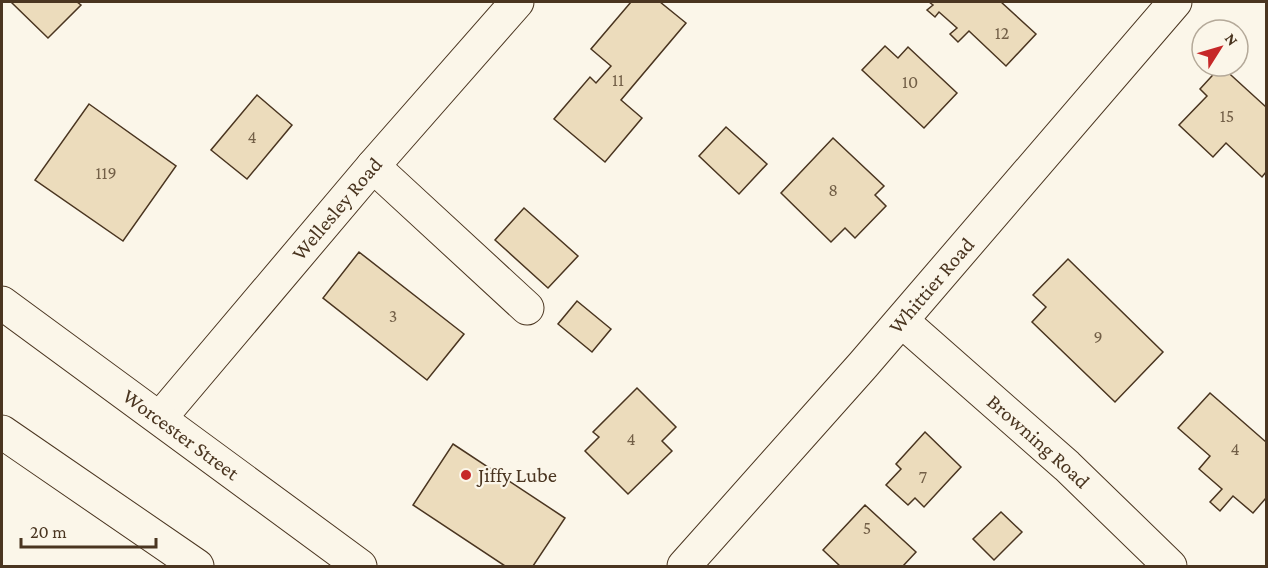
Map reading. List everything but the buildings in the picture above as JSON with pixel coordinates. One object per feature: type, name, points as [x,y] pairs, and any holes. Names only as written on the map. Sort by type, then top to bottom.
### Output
[{"type":"main road","name":"Wellesley Road","points":[[160,418],[373,166],[517,2]]},
{"type":"main road","name":"Whittier Road","points":[[684,567],[902,321],[1174,2]]},
{"type":"main road","points":[[373,166],[527,308]]},
{"type":"main road","name":"Worcester Street","points":[[2,303],[360,567]]},
{"type":"main road","name":"Browning Road","points":[[902,321],[1067,466],[1170,567]]},
{"type":"main road","points":[[2,432],[197,567]]},
{"type":"place","name":"Jiffy Lube","points":[[466,475]]}]
